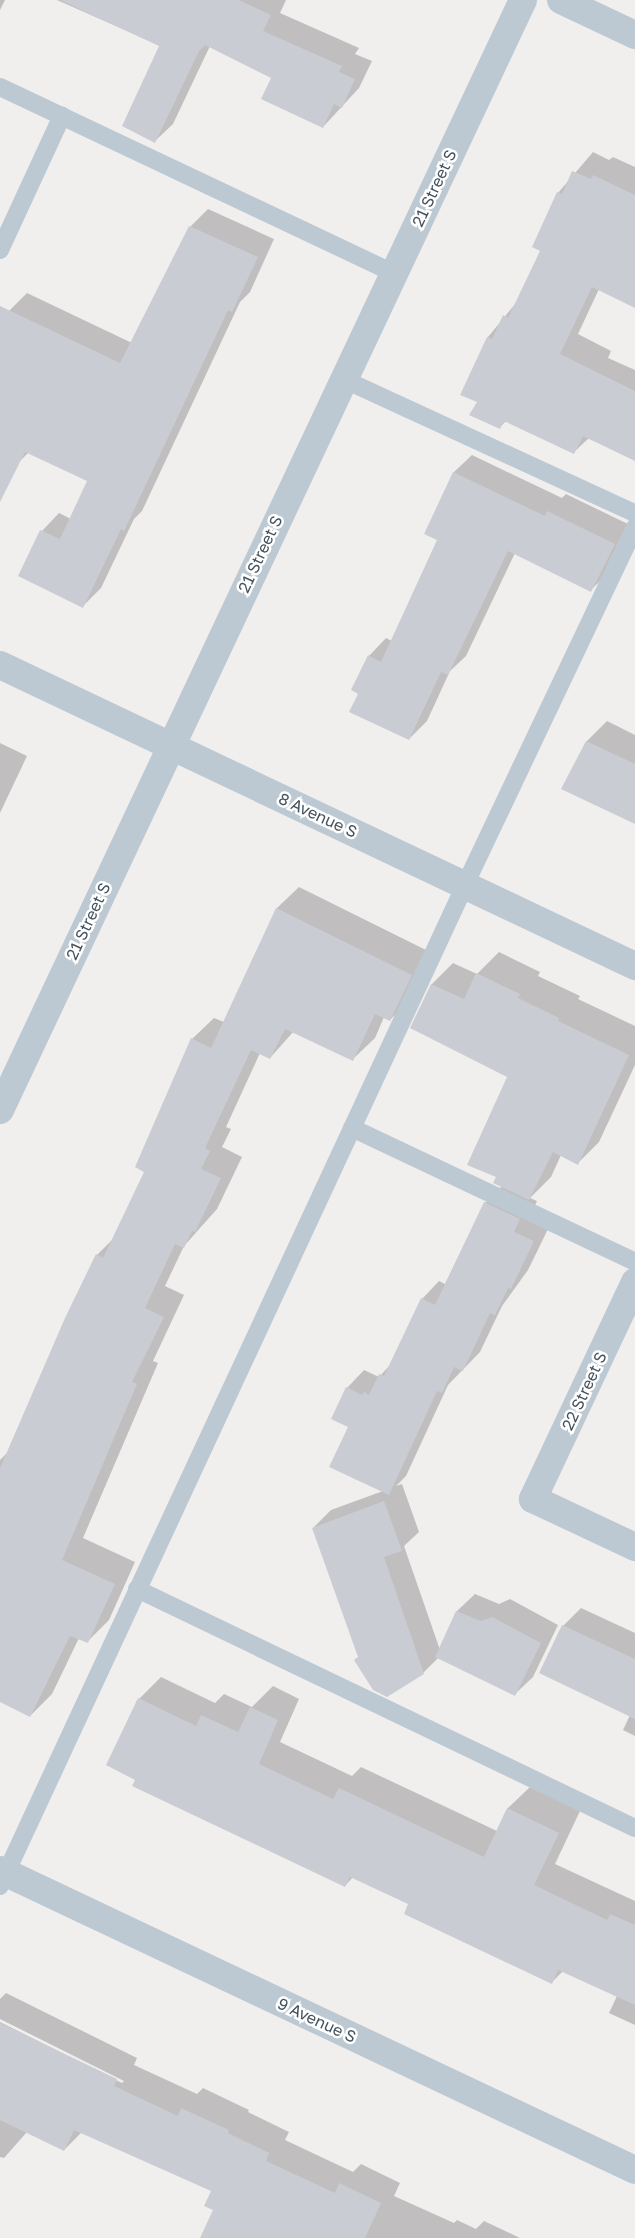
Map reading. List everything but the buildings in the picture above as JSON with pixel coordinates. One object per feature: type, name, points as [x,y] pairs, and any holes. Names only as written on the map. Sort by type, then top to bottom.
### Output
[{"type":"street","name":"21 Street S","points":[[0,1110],[170,745],[523,0]]},
{"type":"street","points":[[561,0],[635,35]]},
{"type":"street","name":"8 Avenue S","points":[[0,665],[635,966]]},
{"type":"street","name":"22 Street S","points":[[635,1282],[533,1500],[635,1547]]},
{"type":"street","name":"9 Avenue S","points":[[2,1876],[635,2170]]},
{"type":"lane","points":[[0,86],[394,273]]},
{"type":"lane","points":[[0,250],[62,116]]},
{"type":"lane","points":[[343,379],[635,513]]},
{"type":"lane","points":[[2,1876],[465,885],[635,527]]},
{"type":"lane","points":[[352,1128],[635,1262]]},
{"type":"lane","points":[[137,1590],[635,1828]]}]
